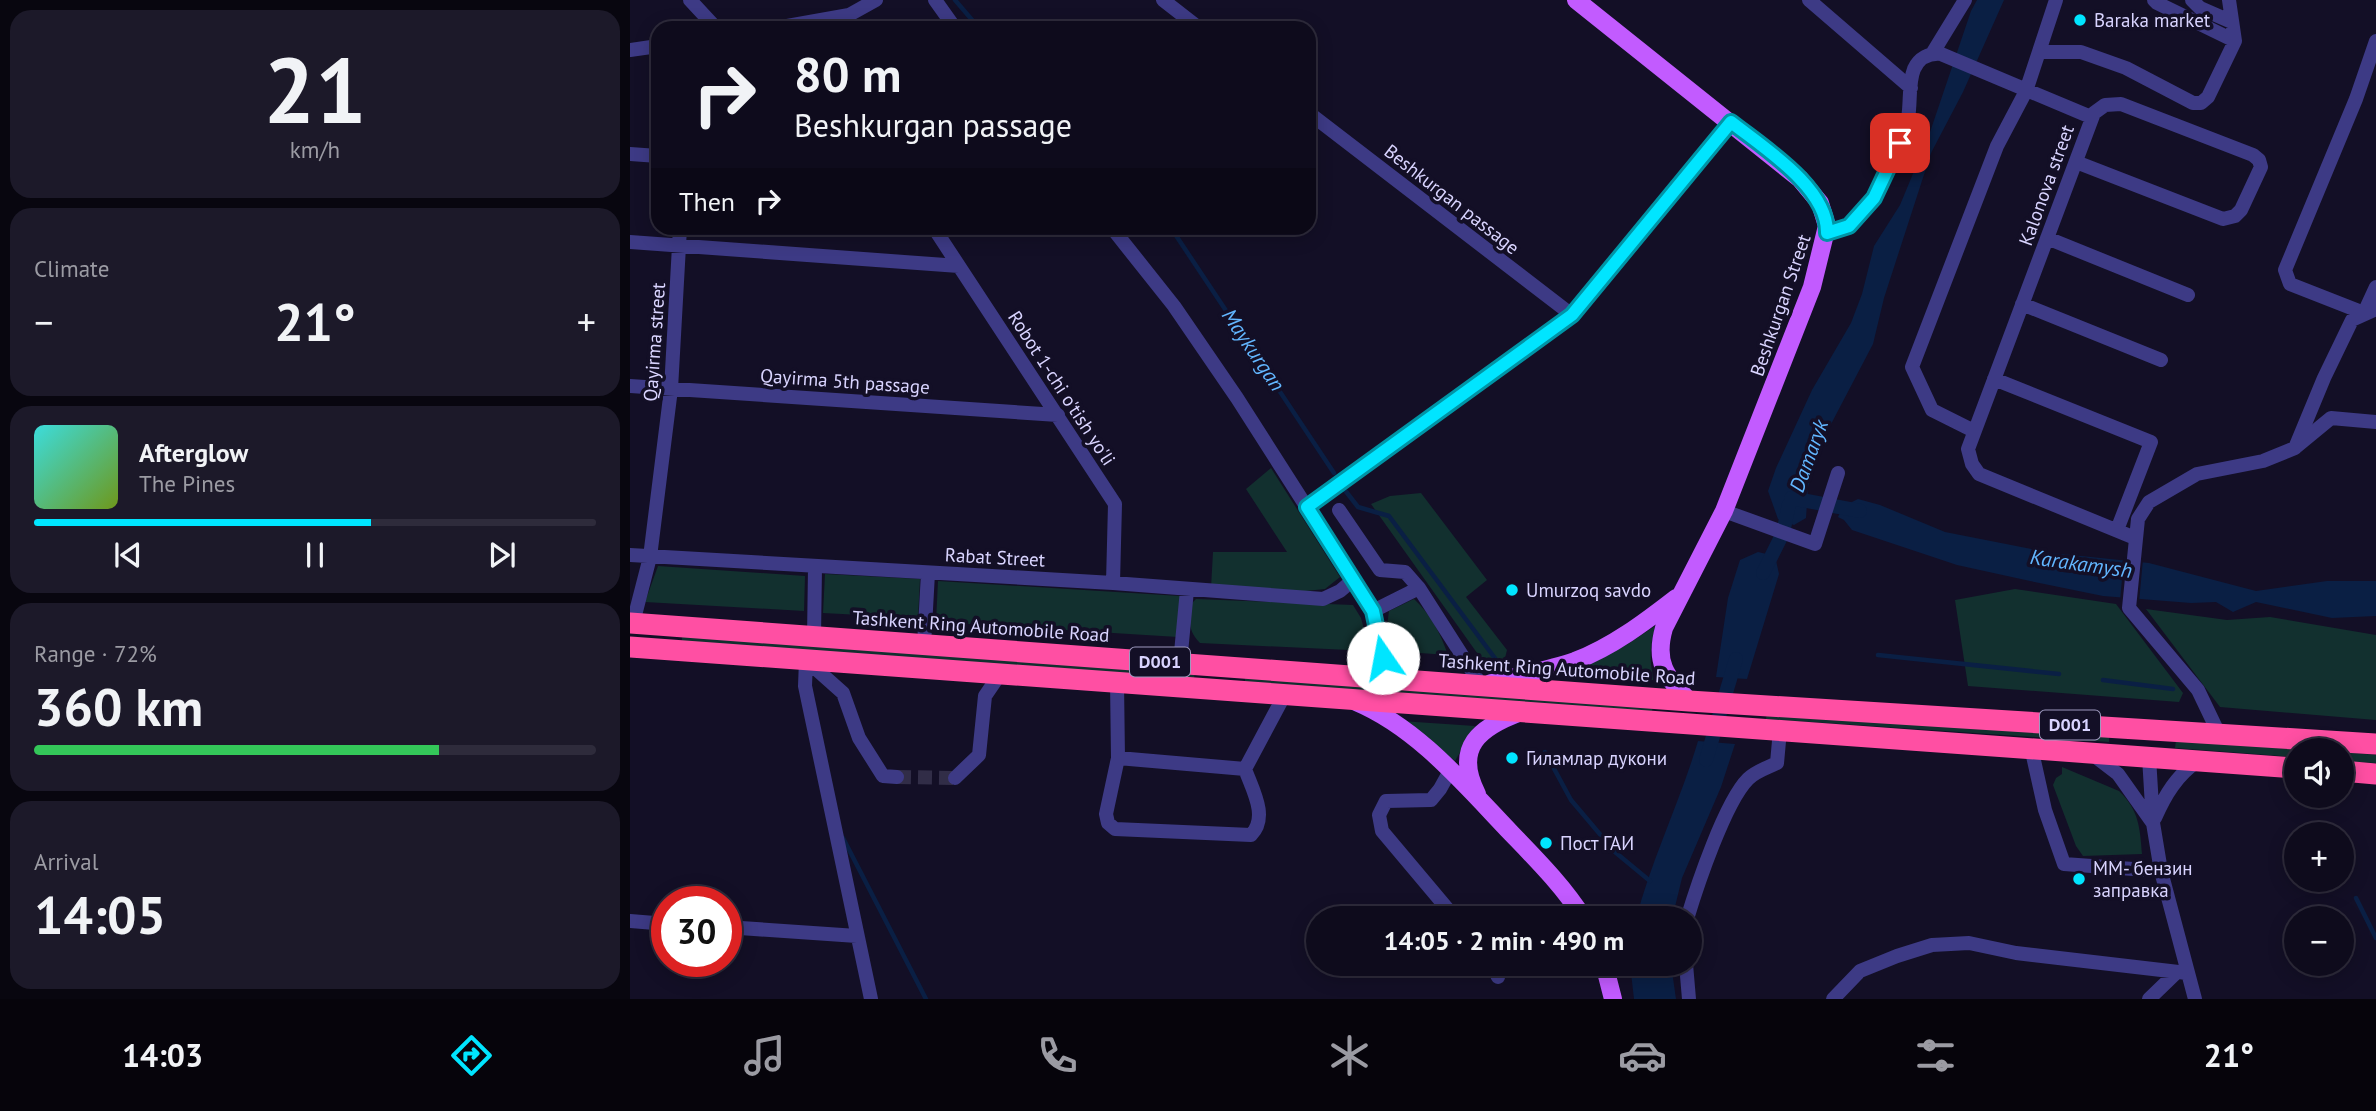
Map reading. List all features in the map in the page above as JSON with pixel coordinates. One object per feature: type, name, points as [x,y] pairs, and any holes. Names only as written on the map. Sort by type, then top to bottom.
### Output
[{"type":"highway","name":"Tashkent Ring Automobile Road","points":[[632,623],[1689,701],[2376,744]]},
{"type":"highway","points":[[664,650],[666,626]]},
{"type":"highway","name":"D001","points":[[630,648],[2284,767]]},
{"type":"highway","points":[[1225,690],[1227,667]]},
{"type":"highway","points":[[2149,757],[2150,730]]},
{"type":"highway","points":[[2354,772],[2376,774]]},
{"type":"main road","name":"Beshkurgan Street","points":[[1576,0],[1731,122],[1812,190],[1824,211],[1827,233],[1812,287],[1790,347],[1724,511],[1664,628],[1659,644],[1664,671],[1689,701]]},
{"type":"main road","points":[[1480,685],[1562,665],[1587,656],[1636,628],[1682,594]]},
{"type":"main road","points":[[1346,698],[1388,718],[1434,755],[1563,888],[1575,906]]},
{"type":"main road","points":[[1482,803],[1470,776],[1470,747],[1490,725],[1524,711]]},
{"type":"main road","points":[[1607,976],[1614,999]]},
{"type":"street","points":[[690,0],[710,21]]},
{"type":"street","points":[[815,21],[849,15],[876,0]]},
{"type":"street","points":[[935,0],[950,21]]},
{"type":"street","points":[[1163,0],[1190,21]]},
{"type":"street","points":[[1809,0],[1911,88]]},
{"type":"street","points":[[1827,233],[1849,226],[1874,198],[1900,143],[1908,117],[1913,72],[1917,64],[1936,54],[1965,0]]},
{"type":"street","points":[[1974,431],[1932,410],[1912,368],[1997,146],[2026,91],[2056,0]]},
{"type":"street","points":[[2154,0],[2157,4],[2235,41]]},
{"type":"street","points":[[2192,0],[2200,8],[2232,22]]},
{"type":"street","points":[[2040,52],[2081,52],[2126,68],[2193,103],[2201,103],[2208,97],[2235,41],[2229,0]]},
{"type":"street","points":[[2370,311],[2290,284],[2285,270],[2356,99],[2376,41]]},
{"type":"street","points":[[630,50],[651,47]]},
{"type":"street","name":"Kalonova street","points":[[1936,54],[2091,117],[1974,431],[1968,449],[1972,464],[1979,474],[2117,530],[2135,541]]},
{"type":"street","points":[[2076,162],[2223,219],[2235,216],[2241,210],[2261,167],[2259,160],[2253,155],[2121,104],[2105,105],[2091,117]]},
{"type":"street","name":"Beshkurgan passage","points":[[1316,118],[1572,315]]},
{"type":"street","points":[[1307,507],[1572,315],[1731,122]]},
{"type":"street","points":[[630,154],[651,156]]},
{"type":"street","name":"Qayirma street","points":[[632,623],[650,557],[671,388],[680,235]]},
{"type":"street","name":"Robot 1-chi o'tish yo'li","points":[[939,235],[1115,504],[1113,583]]},
{"type":"street","points":[[1118,235],[1174,306],[1373,611],[1383,658],[1383,678]]},
{"type":"street","points":[[2047,237],[2188,295]]},
{"type":"street","points":[[630,242],[959,266]]},
{"type":"street","points":[[2295,448],[2352,320],[2370,311],[2376,287]]},
{"type":"street","points":[[2022,304],[2161,360]]},
{"type":"street","points":[[1994,379],[2151,442],[2117,530]]},
{"type":"street","name":"Qayirma 5th passage","points":[[630,386],[1058,415]]},
{"type":"street","points":[[2219,734],[2198,690],[2129,608],[2138,519],[2149,502],[2197,474],[2263,461],[2295,448],[2331,418],[2376,422]]},
{"type":"street","points":[[1724,511],[1815,544],[1838,473]]},
{"type":"street","points":[[1339,510],[1380,570],[1405,572],[1419,589],[1480,685]]},
{"type":"street","name":"Rabat Street","points":[[630,555],[1323,598],[1340,591],[1353,580]]},
{"type":"street","points":[[814,637],[815,567]]},
{"type":"street","points":[[925,645],[928,573]]},
{"type":"street","points":[[1373,611],[1419,589]]},
{"type":"street","points":[[1180,663],[1187,590]]},
{"type":"street","points":[[806,660],[843,693],[859,738],[883,776],[897,776]]},
{"type":"street","points":[[806,660],[805,686],[871,999]]},
{"type":"street","points":[[955,778],[979,755],[985,696],[1000,674]]},
{"type":"street","points":[[1117,682],[1118,758],[1106,814],[1108,822],[1115,829],[1251,835],[1257,829],[1260,819],[1245,769],[1286,694]]},
{"type":"street","points":[[1691,906],[1723,824],[1745,782],[1754,773],[1777,763],[1772,729]]},
{"type":"street","points":[[2031,747],[2045,810],[2064,864],[2161,872]]},
{"type":"street","points":[[2091,753],[2118,774],[2153,823]]},
{"type":"street","points":[[2149,757],[2153,823],[2161,872],[2182,973],[2196,999]]},
{"type":"street","points":[[1118,758],[1245,769]]},
{"type":"street","points":[[2153,823],[2175,782],[2188,767],[2198,761]]},
{"type":"street","points":[[1445,906],[1382,831],[1379,815],[1386,801],[1431,800],[1450,771]]},
{"type":"street","points":[[630,921],[651,923]]},
{"type":"street","points":[[742,929],[856,936]]},
{"type":"street","points":[[1833,999],[1860,971],[1932,945],[1969,943],[2016,953],[2182,973]]},
{"type":"street","points":[[2149,999],[2182,973]]},
{"type":"street","points":[[1687,976],[1689,999]]},
{"type":"green space","points":[[1271,468],[1340,577],[1325,589],[1296,592],[1211,588],[1213,552],[1287,552],[1246,489]]},
{"type":"green space","points":[[1421,493],[1487,580],[1466,597],[1507,650],[1504,662],[1487,667],[1371,504],[1390,496]]},
{"type":"green space","points":[[658,566],[805,576],[804,611],[645,602]]},
{"type":"green space","points":[[825,574],[920,579],[918,618],[823,613]]},
{"type":"green space","points":[[938,581],[1180,596],[1178,637],[936,622]]},
{"type":"green space","points":[[2015,589],[2116,604],[2183,693],[2179,702],[1968,686],[1955,600]]},
{"type":"green space","points":[[1196,599],[1353,605],[1361,618],[1370,651],[1200,643],[1190,625],[1191,604]]},
{"type":"green space","points":[[1414,599],[1434,624],[1448,655],[1392,651],[1387,626],[1389,611]]},
{"type":"green space","points":[[2146,609],[2227,620],[2270,617],[2376,635],[2376,720],[2220,707]]},
{"type":"green space","points":[[1655,626],[1651,653],[1654,680],[1566,674],[1628,644]]},
{"type":"green space","points":[[682,633],[1195,669],[1194,680],[682,644]]},
{"type":"green space","points":[[1245,675],[1653,703],[1652,712],[1245,683]]},
{"type":"green space","points":[[1767,711],[2109,734],[2109,742],[1766,719]]},
{"type":"green space","points":[[1401,721],[1475,726],[1455,761]]},
{"type":"green space","points":[[2176,740],[2284,748],[2284,756],[2175,748]]},
{"type":"green space","points":[[2354,753],[2376,755],[2376,763],[2354,762]]},
{"type":"green space","points":[[2062,767],[2119,791],[2126,798],[2135,812],[2142,854],[2083,856],[2076,846],[2053,785],[2056,778],[2062,774]]},
{"type":"water","points":[[1977,0],[2004,0],[1963,92],[1931,153],[1884,298],[1873,344],[1819,447],[1808,488],[1806,518],[1794,525],[1778,519],[1768,491],[1776,468],[1812,390],[1851,323],[1862,294],[1874,246],[1900,205],[1929,135]]},
{"type":"water","points":[[1858,499],[1880,505],[1945,532],[2052,553],[2149,563],[2256,591],[2327,581],[2376,581],[2376,616],[2332,618],[2256,602],[2233,612],[2216,602],[2191,603],[2103,596],[1957,565],[1852,530],[1838,517],[1845,502]]},
{"type":"water","points":[[1758,552],[1775,556],[1779,574],[1747,679],[1716,677],[1728,598],[1740,560]]},
{"type":"water","points":[[1698,741],[1735,744],[1721,787],[1682,878],[1675,906],[1640,906],[1650,874]]},
{"type":"water","points":[[1631,976],[1673,976],[1676,999],[1634,999]]},
{"type":"pier","points":[[2124,557],[2143,559],[2139,603],[2120,601]]},
{"type":"waterway","name":"Maykurgan","points":[[955,0],[973,21]]},
{"type":"waterway","name":"Maykurgan","points":[[1176,235],[1334,473]]},
{"type":"waterway","name":"Maykurgan","points":[[1344,489],[1358,507],[1389,516],[1497,661]]},
{"type":"waterway","name":"Karakamysh","points":[[1791,498],[1860,511]]},
{"type":"waterway","name":"Damaryk","points":[[1763,573],[1783,533],[1789,504]]},
{"type":"waterway","points":[[1878,655],[2059,674]]},
{"type":"waterway","name":"Damaryk","points":[[1706,760],[1736,659]]},
{"type":"waterway","points":[[2103,680],[2173,689]]},
{"type":"waterway","name":"Maykurgan","points":[[1545,752],[1571,800],[1615,852],[1650,881]]},
{"type":"waterway","points":[[843,838],[926,999]]},
{"type":"waterway","points":[[2356,898],[2376,938]]},
{"type":"tunnel","points":[[897,777],[955,778]]},
{"type":"place","name":"Baraka market","points":[[2080,20]]},
{"type":"place","name":"Umurzoq savdo","points":[[1512,590]]},
{"type":"place","name":"Гиламлар дукони","points":[[1512,758]]},
{"type":"place","name":"Пост ГАИ","points":[[1546,843]]},
{"type":"place","name":"ММ- бензин заправка","points":[[2079,879]]},
{"type":"route","points":[[1383,658],[1373,611],[1307,507],[1572,315],[1731,122],[1812,190],[1824,211],[1827,233],[1849,226],[1874,198],[1900,143]]}]
